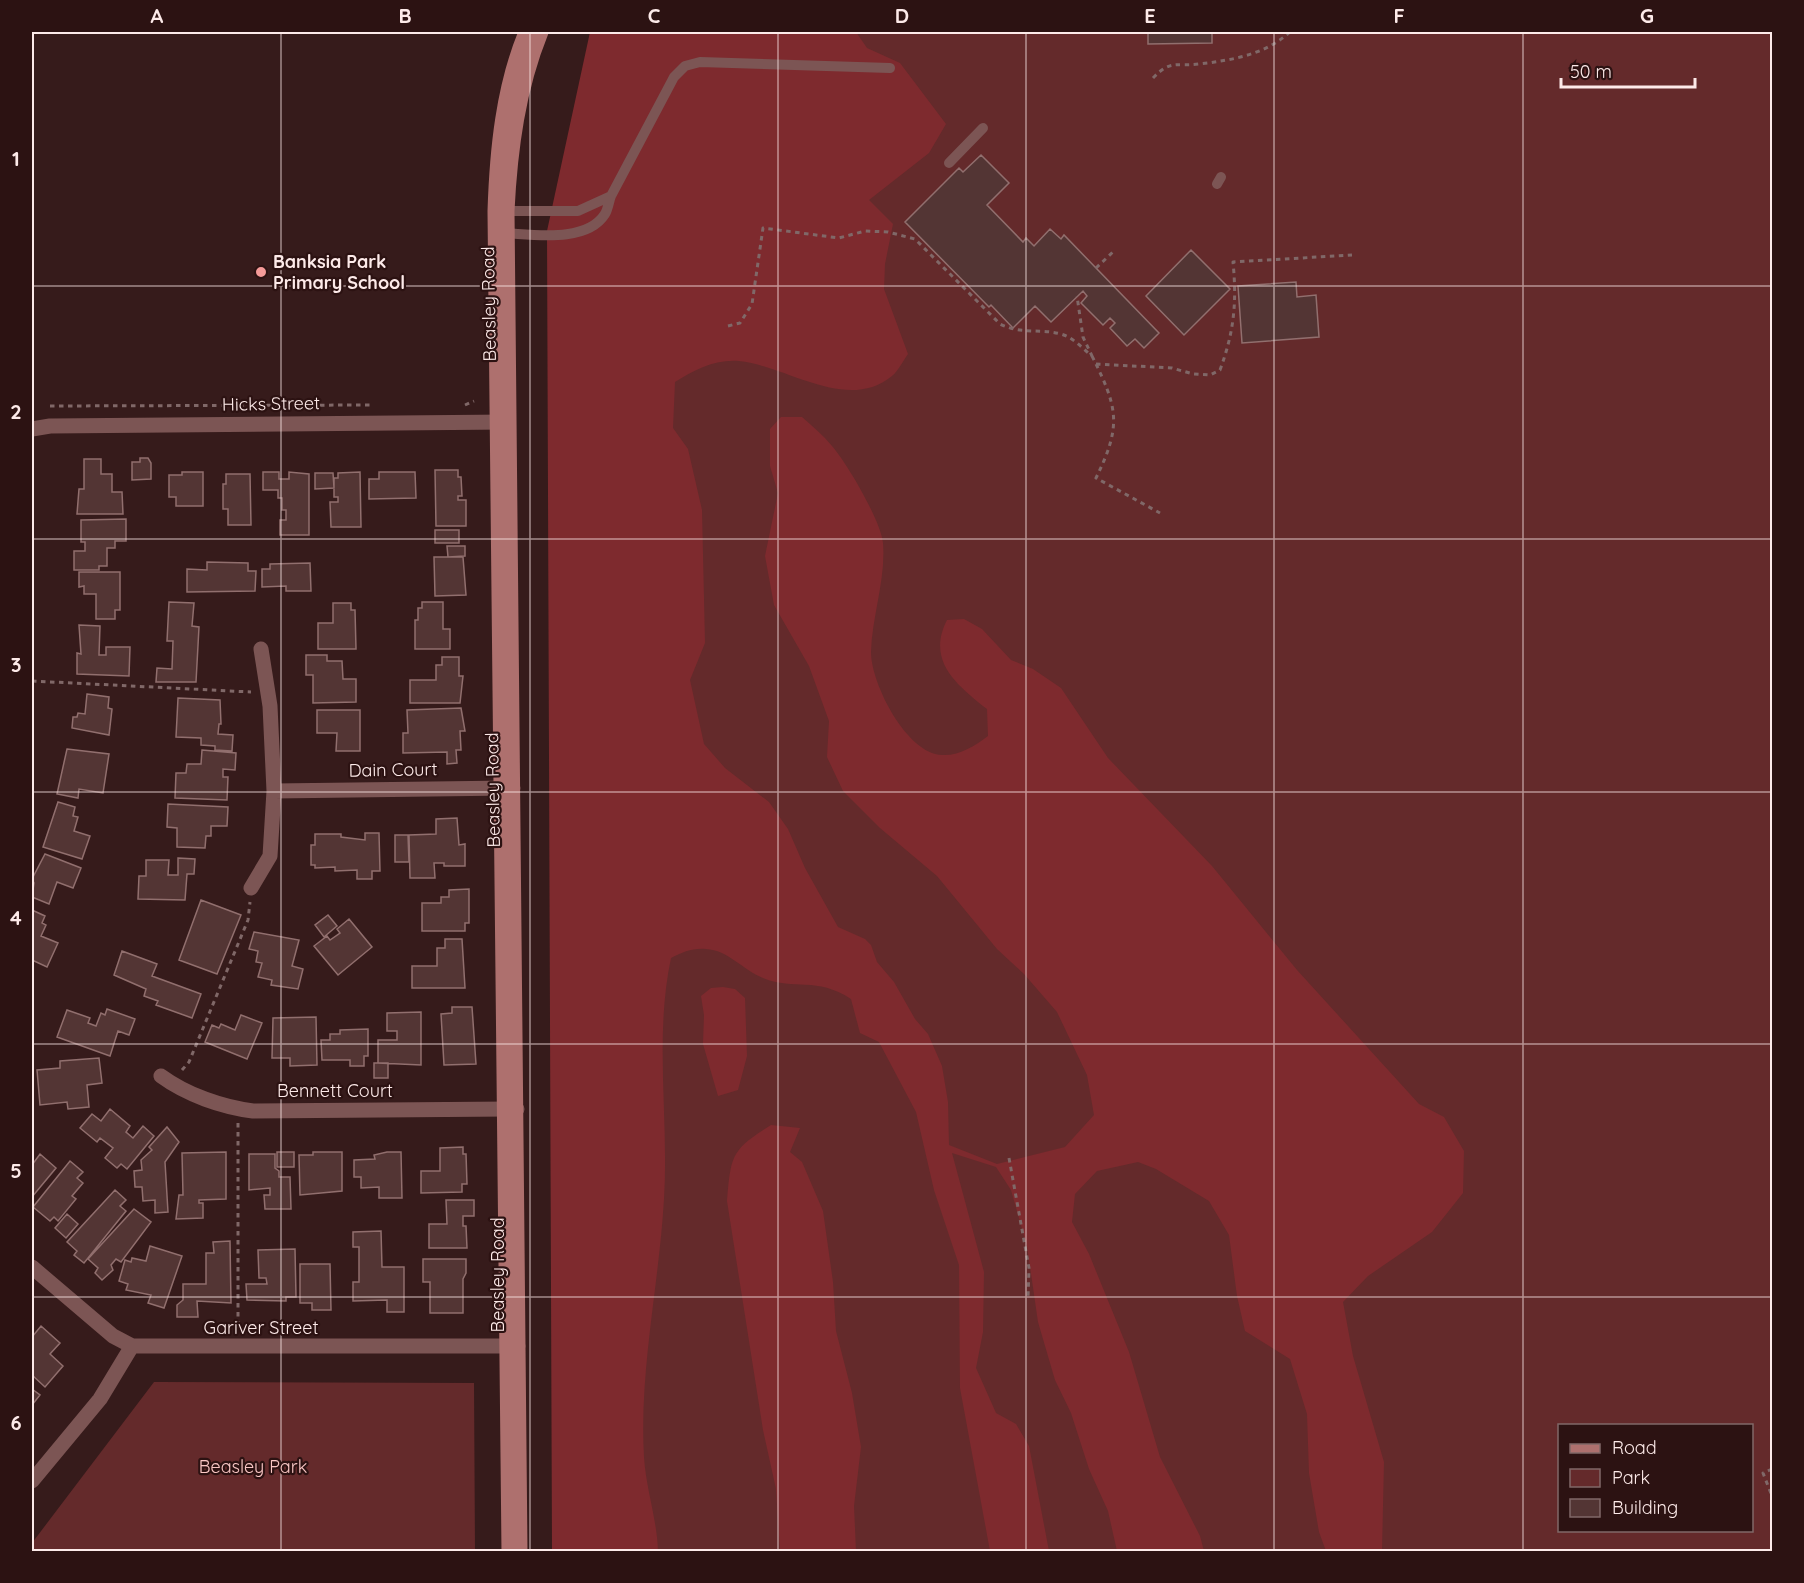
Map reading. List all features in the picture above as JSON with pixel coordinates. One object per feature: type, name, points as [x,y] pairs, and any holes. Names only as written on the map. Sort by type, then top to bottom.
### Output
[{"type":"main road","name":"Beasley Road","points":[[520,1551],[513,1346],[501,127],[512,76],[526,32]]},
{"type":"main road","name":"Beasley Road","points":[[501,211],[520,96],[541,32]]},
{"type":"main road","name":"Beasley Road","points":[[509,1551],[513,1346]]},
{"type":"street","name":"Hicks Street","points":[[32,429],[50,426],[504,422]]},
{"type":"street","points":[[251,888],[270,856],[274,790],[267,687],[261,649]]},
{"type":"street","name":"Dain Court","points":[[274,790],[507,788]]},
{"type":"street","name":"Bennett Court","points":[[167,1080],[217,1104],[238,1109],[511,1109]]},
{"type":"street","points":[[32,1267],[113,1336],[132,1346],[100,1399],[32,1481]]},
{"type":"street","name":"Gariver Street","points":[[132,1346],[238,1348],[513,1346]]},
{"type":"lane","points":[[502,233],[567,234],[587,229],[605,214],[611,196],[674,76],[685,66],[700,62],[890,68]]},
{"type":"lane","points":[[949,163],[982,128]]},
{"type":"lane","points":[[501,211],[578,212],[611,196]]},
{"type":"path","points":[[1153,78],[1169,64],[1195,64],[1249,55],[1266,49],[1290,32]]},
{"type":"path","points":[[728,326],[740,323],[752,304],[763,228],[839,238],[866,231],[888,232],[915,239],[1000,324],[1017,332],[1060,334],[1074,340],[1092,356]]},
{"type":"path","points":[[1096,268],[1115,250]]},
{"type":"path","points":[[1096,364],[1172,368],[1193,374],[1210,375],[1220,370],[1232,338],[1235,284],[1233,262],[1352,255]]},
{"type":"path","points":[[1077,296],[1083,337],[1110,391],[1114,423],[1108,453],[1096,478],[1160,513]]},
{"type":"path","points":[[454,405],[474,401]]},
{"type":"path","points":[[50,406],[383,405]]},
{"type":"path","points":[[32,681],[249,692],[267,687]]},
{"type":"path","points":[[167,1080],[189,1062],[248,920],[251,888]]},
{"type":"path","points":[[238,1109],[238,1348]]},
{"type":"path","points":[[1008,1158],[1029,1268],[1028,1297]]},
{"type":"path","points":[[1773,1469],[1762,1473],[1773,1496]]},
{"type":"green space","points":[[590,32],[1772,32],[1772,1551],[553,1552]]},
{"type":"green space","name":"Beasley Park","points":[[154,1382],[474,1383],[475,1551],[32,1551],[32,1543]]},
{"type":"shaded area","points":[[590,32],[856,32],[867,48],[900,63],[946,124],[929,153],[869,200],[893,224],[885,264],[884,289],[908,354],[892,376],[874,386],[856,390],[836,389],[758,365],[730,361],[705,366],[675,382],[673,428],[688,449],[702,510],[705,643],[690,680],[704,744],[725,768],[769,802],[788,829],[805,868],[838,927],[865,939],[871,945],[877,962],[894,982],[915,1019],[928,1034],[942,1066],[948,1102],[949,1145],[997,1164],[1065,1147],[1094,1115],[1087,1075],[1057,1012],[1024,974],[997,949],[937,876],[880,828],[843,791],[827,757],[829,721],[809,666],[774,605],[765,556],[778,493],[770,466],[770,429],[781,417],[802,417],[829,442],[846,465],[870,507],[881,533],[883,570],[871,652],[877,681],[884,698],[904,730],[916,743],[929,752],[942,755],[961,752],[988,736],[987,709],[956,681],[943,660],[940,648],[941,635],[947,620],[964,619],[982,629],[1011,660],[1033,669],[1061,688],[1108,758],[1212,866],[1297,970],[1419,1104],[1444,1117],[1464,1151],[1463,1193],[1432,1232],[1368,1276],[1343,1302],[1353,1356],[1384,1462],[1382,1551],[1326,1551],[1319,1532],[1309,1473],[1307,1414],[1290,1359],[1245,1331],[1237,1296],[1229,1235],[1209,1201],[1156,1169],[1138,1162],[1097,1171],[1075,1194],[1072,1222],[1089,1254],[1129,1352],[1160,1457],[1200,1536],[1204,1551],[1117,1551],[1108,1511],[1089,1469],[1071,1413],[1055,1380],[1038,1322],[1027,1246],[1011,1190],[996,1167],[952,1153],[984,1272],[983,1332],[976,1368],[996,1413],[1016,1424],[1029,1446],[1049,1551],[990,1551],[960,1388],[959,1265],[934,1190],[916,1112],[879,1042],[860,1033],[851,999],[827,988],[785,984],[763,978],[721,953],[701,949],[688,951],[671,958],[663,1018],[664,1199],[644,1392],[643,1425],[645,1469],[658,1551],[552,1552],[547,231]]},
{"type":"shaded area","points":[[711,988],[735,989],[745,998],[747,1056],[738,1090],[718,1096],[703,1044],[704,1015],[701,996]]},
{"type":"shaded area","points":[[771,1125],[800,1128],[790,1152],[802,1162],[823,1211],[833,1282],[836,1331],[852,1393],[861,1447],[854,1506],[856,1551],[780,1551],[776,1489],[763,1430],[727,1201],[730,1173],[736,1155],[748,1141]]},
{"type":"building","points":[[1148,32],[1212,32],[1212,43],[1148,44]]},
{"type":"building","points":[[981,155],[1009,183],[987,205],[1023,242],[1026,238],[1034,246],[1050,229],[1061,239],[1064,235],[1159,333],[1144,348],[1135,339],[1127,346],[1110,328],[1115,323],[1110,318],[1103,325],[1081,303],[1087,296],[1083,291],[1051,322],[1035,306],[1013,328],[991,305],[989,307],[905,222],[959,168],[963,172]]},
{"type":"building","points":[[1191,250],[1230,289],[1184,335],[1146,296]]},
{"type":"building","points":[[1296,282],[1297,297],[1316,295],[1319,337],[1242,343],[1238,286]]},
{"type":"building","points":[[140,458],[148,458],[151,463],[151,479],[132,480],[132,462],[140,462]]},
{"type":"building","points":[[84,459],[101,459],[101,474],[112,474],[112,492],[122,492],[123,514],[77,514],[79,489],[84,489]]},
{"type":"building","points":[[435,470],[458,470],[458,477],[461,477],[462,496],[458,496],[458,500],[466,500],[466,526],[436,526]]},
{"type":"building","points":[[182,472],[203,472],[203,506],[176,506],[176,497],[169,497],[169,475],[182,475]]},
{"type":"building","points":[[263,472],[279,472],[279,479],[289,479],[289,472],[309,474],[309,535],[280,535],[280,520],[286,520],[286,510],[282,510],[282,498],[278,498],[278,490],[263,490]]},
{"type":"building","points":[[360,472],[361,527],[331,527],[330,502],[338,502],[338,497],[334,497],[334,478],[338,478],[338,473]]},
{"type":"building","points":[[379,472],[415,472],[416,498],[369,499],[369,479],[379,479]]},
{"type":"building","points":[[315,473],[333,473],[334,488],[315,489]]},
{"type":"building","points":[[226,474],[250,474],[251,525],[228,525],[228,509],[223,509],[223,484],[226,484]]},
{"type":"building","points":[[126,519],[126,541],[115,541],[115,548],[107,548],[107,566],[99,566],[99,570],[74,570],[74,551],[85,551],[85,542],[81,542],[81,520]]},
{"type":"building","points":[[435,530],[459,530],[459,543],[435,543]]},
{"type":"building","points":[[447,546],[465,546],[465,556],[448,557]]},
{"type":"building","points":[[434,557],[463,557],[466,595],[435,596]]},
{"type":"building","points":[[207,562],[248,563],[248,571],[256,571],[255,591],[187,592],[187,569],[207,570]]},
{"type":"building","points":[[310,563],[311,591],[286,591],[286,586],[262,587],[262,569],[270,569],[270,564]]},
{"type":"building","points":[[79,572],[120,572],[120,610],[115,610],[115,619],[96,619],[96,594],[84,594],[84,586],[79,587]]},
{"type":"building","points":[[169,602],[194,603],[192,626],[199,627],[196,682],[156,682],[157,668],[172,669],[173,641],[167,641]]},
{"type":"building","points":[[422,602],[443,602],[443,629],[450,629],[450,649],[415,649],[415,620],[418,620],[418,608],[422,608]]},
{"type":"building","points":[[333,603],[351,603],[351,610],[355,610],[356,649],[318,649],[318,623],[333,623]]},
{"type":"building","points":[[79,625],[100,626],[99,655],[106,655],[106,647],[130,647],[129,676],[77,674],[77,653],[81,654]]},
{"type":"building","points":[[306,655],[327,655],[327,661],[342,661],[343,679],[356,679],[356,702],[313,703],[313,675],[306,675]]},
{"type":"building","points":[[442,657],[459,657],[459,676],[463,676],[460,703],[410,703],[410,680],[436,680],[436,665],[442,665]]},
{"type":"building","points":[[87,694],[109,697],[108,708],[112,709],[109,735],[72,728],[73,717],[77,717],[78,713],[85,714]]},
{"type":"building","points":[[178,698],[220,700],[221,724],[219,724],[218,734],[233,735],[232,751],[215,750],[215,746],[201,745],[201,738],[176,737]]},
{"type":"building","points":[[461,708],[465,731],[460,731],[461,750],[456,750],[457,763],[447,764],[447,752],[403,753],[403,733],[408,733],[407,710]]},
{"type":"building","points":[[317,710],[360,710],[360,751],[336,751],[337,733],[317,733]]},
{"type":"building","points":[[67,749],[109,754],[103,793],[79,789],[78,798],[57,794]]},
{"type":"building","points":[[202,750],[236,753],[235,770],[223,769],[223,777],[228,777],[227,800],[175,798],[176,773],[186,773],[187,764],[201,764]]},
{"type":"building","points":[[58,802],[75,807],[73,816],[78,817],[74,831],[90,836],[82,859],[43,847]]},
{"type":"building","points":[[168,804],[228,807],[227,826],[211,826],[211,836],[206,836],[205,848],[177,847],[177,828],[167,827]]},
{"type":"building","points":[[457,818],[459,845],[465,844],[465,866],[444,866],[444,863],[434,863],[435,878],[410,878],[409,835],[436,834],[436,819]]},
{"type":"building","points":[[365,833],[379,833],[380,871],[372,871],[372,879],[357,879],[357,870],[335,871],[335,867],[315,868],[315,865],[311,865],[311,845],[315,845],[315,834],[341,834],[341,837],[365,840]]},
{"type":"building","points":[[395,835],[408,835],[409,862],[395,862]]},
{"type":"building","points":[[45,854],[81,868],[73,888],[57,882],[49,904],[32,897],[34,883],[32,879]]},
{"type":"building","points":[[178,858],[195,859],[194,874],[187,874],[185,900],[138,899],[139,876],[146,876],[146,860],[169,860],[168,875],[178,875]]},
{"type":"building","points":[[469,889],[469,923],[465,923],[465,931],[422,931],[422,903],[441,903],[441,897],[449,897],[449,890]]},
{"type":"building","points":[[201,900],[241,915],[217,974],[179,960]]},
{"type":"building","points":[[32,910],[45,916],[42,923],[46,925],[41,936],[58,943],[47,967],[32,960]]},
{"type":"building","points":[[328,915],[337,926],[324,937],[315,925]]},
{"type":"building","points":[[349,919],[372,947],[338,975],[314,946],[327,936],[330,940],[340,933],[337,929]]},
{"type":"building","points":[[254,932],[299,940],[292,966],[303,969],[298,989],[271,985],[272,980],[258,977],[262,963],[256,962],[258,951],[249,949]]},
{"type":"building","points":[[445,939],[462,939],[465,988],[412,988],[412,966],[437,966],[437,948],[445,948]]},
{"type":"building","points":[[122,951],[157,964],[152,976],[201,994],[192,1018],[156,1005],[158,1001],[144,996],[146,989],[114,975]]},
{"type":"building","points":[[452,1007],[472,1007],[476,1064],[444,1065],[441,1014],[452,1013]]},
{"type":"building","points":[[107,1009],[135,1019],[129,1035],[118,1031],[110,1056],[57,1037],[67,1010],[90,1018],[88,1023],[96,1026],[101,1013],[105,1015]]},
{"type":"building","points":[[421,1012],[421,1065],[378,1063],[378,1040],[397,1040],[397,1031],[387,1031],[387,1013]]},
{"type":"building","points":[[241,1015],[262,1023],[247,1059],[205,1042],[212,1025],[219,1028],[221,1024],[235,1030]]},
{"type":"building","points":[[316,1017],[317,1065],[290,1066],[290,1058],[272,1058],[273,1018]]},
{"type":"building","points":[[368,1029],[368,1056],[364,1056],[364,1066],[350,1066],[350,1060],[322,1060],[321,1040],[330,1040],[330,1034],[340,1034],[340,1030]]},
{"type":"building","points":[[99,1058],[102,1083],[87,1085],[89,1107],[68,1109],[67,1102],[40,1105],[37,1070],[60,1068],[60,1061]]},
{"type":"building","points":[[374,1063],[388,1063],[388,1078],[374,1078]]},
{"type":"building","points":[[110,1109],[130,1126],[126,1132],[133,1138],[143,1126],[154,1136],[127,1169],[121,1164],[117,1168],[105,1158],[113,1148],[100,1138],[97,1142],[80,1128],[92,1114],[101,1121]]},
{"type":"building","points":[[167,1127],[179,1142],[165,1162],[168,1212],[155,1213],[155,1200],[143,1201],[142,1187],[135,1187],[134,1171],[142,1170],[141,1160],[152,1150],[149,1147]]},
{"type":"building","points":[[463,1147],[463,1154],[466,1154],[467,1184],[462,1184],[462,1192],[421,1193],[421,1171],[440,1171],[440,1148]]},
{"type":"building","points":[[226,1152],[226,1199],[199,1200],[199,1203],[203,1203],[203,1218],[176,1219],[179,1195],[183,1195],[182,1153]]},
{"type":"building","points":[[277,1152],[294,1152],[294,1167],[277,1167]]},
{"type":"building","points":[[313,1152],[342,1152],[342,1191],[300,1195],[299,1155],[313,1155]]},
{"type":"building","points":[[401,1152],[402,1198],[379,1198],[379,1187],[361,1188],[361,1177],[354,1177],[354,1160],[375,1159],[374,1155]]},
{"type":"building","points":[[40,1154],[56,1168],[32,1197],[32,1165]]},
{"type":"building","points":[[249,1154],[275,1154],[275,1168],[279,1171],[279,1177],[290,1177],[291,1209],[265,1209],[264,1195],[270,1195],[270,1188],[249,1190]]},
{"type":"building","points":[[70,1161],[83,1172],[77,1178],[83,1183],[72,1196],[76,1199],[58,1221],[54,1217],[50,1221],[33,1207]]},
{"type":"building","points":[[115,1190],[126,1200],[120,1206],[126,1211],[84,1263],[74,1255],[77,1251],[67,1242]]},
{"type":"building","points":[[446,1200],[474,1200],[474,1216],[463,1216],[467,1248],[429,1248],[429,1224],[447,1224]]},
{"type":"building","points":[[134,1209],[151,1222],[121,1262],[116,1259],[111,1265],[113,1270],[102,1280],[95,1273],[98,1268],[88,1259]]},
{"type":"building","points":[[67,1214],[78,1224],[66,1238],[55,1228]]},
{"type":"building","points":[[381,1231],[382,1267],[404,1267],[404,1312],[387,1312],[387,1300],[353,1301],[353,1282],[359,1282],[359,1247],[353,1247],[353,1232]]},
{"type":"building","points":[[230,1241],[231,1303],[197,1301],[198,1317],[177,1317],[177,1305],[183,1300],[183,1284],[206,1284],[206,1253],[214,1253],[213,1242]]},
{"type":"building","points":[[150,1246],[182,1256],[164,1308],[148,1303],[151,1295],[126,1290],[128,1284],[119,1281],[125,1260],[131,1262],[132,1258],[146,1261]]},
{"type":"building","points":[[295,1249],[296,1297],[286,1297],[286,1301],[247,1300],[246,1284],[267,1284],[266,1278],[259,1278],[258,1250]]},
{"type":"building","points":[[423,1259],[466,1259],[466,1273],[463,1279],[463,1313],[430,1313],[430,1282],[423,1282]]},
{"type":"building","points":[[300,1264],[330,1264],[331,1310],[312,1310],[312,1303],[300,1303]]},
{"type":"building","points":[[41,1326],[60,1343],[50,1354],[63,1366],[45,1387],[32,1375],[32,1337]]},
{"type":"building","points":[[32,1389],[40,1395],[32,1405]]},
{"type":"place","name":"Banksia Park Primary School","points":[[261,272]]}]
